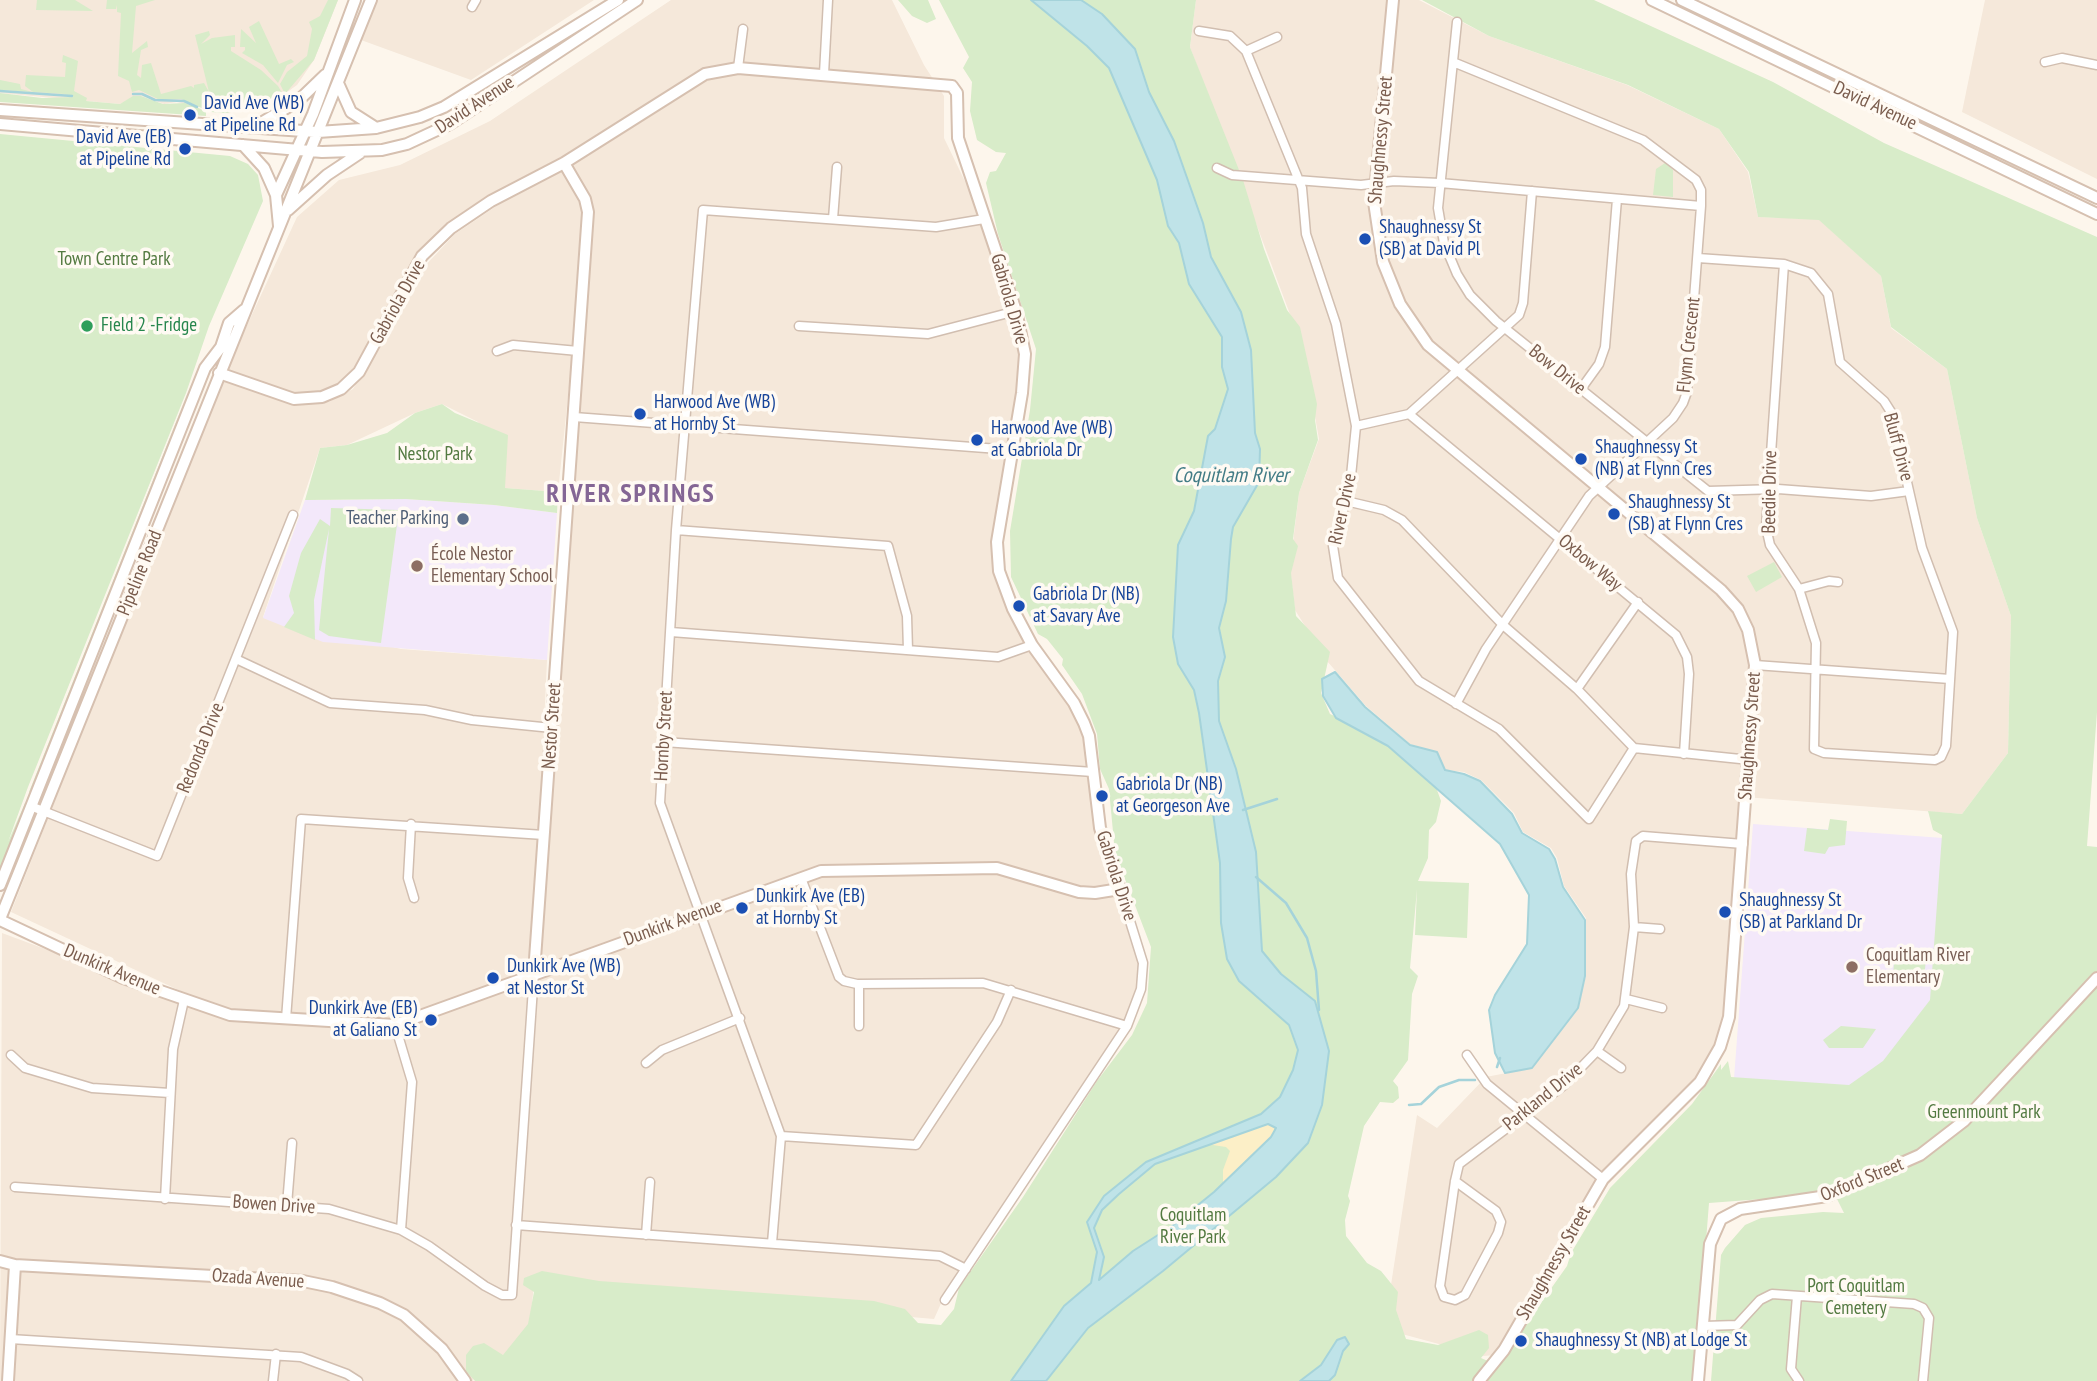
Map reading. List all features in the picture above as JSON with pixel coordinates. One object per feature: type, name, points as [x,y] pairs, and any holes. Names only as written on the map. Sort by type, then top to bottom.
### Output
[{"type":"street","name":"Pipeline Road","points":[[279,226],[276,195],[305,131],[355,0]]},
{"type":"street","name":"Pipeline Road","points":[[0,919],[371,0]]},
{"type":"street","name":"David Avenue","points":[[0,110],[318,132],[376,128],[420,117],[444,107],[618,0]]},
{"type":"street","name":"David Avenue","points":[[0,124],[296,150],[361,153],[407,144],[450,124],[637,0]]},
{"type":"street","points":[[824,75],[828,0]]},
{"type":"street","name":"Shaughnessy Street","points":[[1394,0],[1375,182],[1377,235],[1383,262],[1400,304],[1427,345],[1457,372],[1721,590],[1738,609],[1748,630],[1755,665],[1730,1017],[1720,1047],[1700,1082],[1603,1179],[1504,1350],[1479,1381]]},
{"type":"street","name":"David Avenue","points":[[1653,0],[2097,214]]},
{"type":"street","name":"David Avenue","points":[[1682,0],[2097,198]]},
{"type":"street","name":"Bow Drive","points":[[1457,22],[1438,208],[1444,243],[1457,274],[1470,295],[1505,328],[1708,491],[1779,489],[1871,496],[1909,491]]},
{"type":"street","points":[[738,68],[743,29]]},
{"type":"street","points":[[1199,31],[1230,36],[1246,51],[1277,37]]},
{"type":"street","name":"River Drive","points":[[1246,51],[1299,180],[1306,234],[1330,301],[1356,426],[1346,501],[1333,546],[1338,578],[1413,675],[1424,685],[1505,735],[1589,819],[1634,748]]},
{"type":"street","points":[[2045,62],[2062,58],[2097,65]]},
{"type":"street","name":"Flynn Crescent","points":[[1453,62],[1643,141],[1696,180],[1701,190],[1687,392],[1673,418],[1598,487],[1486,649],[1456,704]]},
{"type":"street","name":"Gabriola Drive","points":[[219,373],[294,399],[322,397],[341,389],[359,372],[416,267],[436,241],[471,213],[564,163],[697,78],[714,71],[738,68],[944,84],[954,88],[957,132],[1016,311],[1025,362],[997,559],[1003,586],[1032,645],[1079,711],[1089,736],[1100,828],[1143,963],[1141,989],[1127,1027],[945,1300]]},
{"type":"street","points":[[255,127],[298,101],[327,74]]},
{"type":"street","points":[[338,83],[351,112],[376,128]]},
{"type":"street","points":[[243,145],[264,168],[276,195]]},
{"type":"street","points":[[286,212],[327,175],[361,153]]},
{"type":"street","name":"Nestor Street","points":[[512,1295],[588,212],[585,200],[564,163]]},
{"type":"street","points":[[837,166],[833,219],[936,227],[984,219]]},
{"type":"street","points":[[1217,168],[1231,175],[1361,185],[1375,182],[1440,183],[1701,206]]},
{"type":"street","points":[[1356,426],[1409,414],[1519,315],[1523,303],[1532,191]]},
{"type":"street","points":[[1581,389],[1599,364],[1605,347],[1616,199]]},
{"type":"street","name":"Hornby Street","points":[[772,1243],[781,1136],[660,803],[676,530],[703,209],[833,219]]},
{"type":"street","name":"Bluff Drive","points":[[1698,258],[1784,264],[1811,273],[1825,288],[1831,309],[1837,357],[1843,367],[1884,401],[1891,412],[1922,548],[1953,632],[1946,746],[1941,757]]},
{"type":"street","name":"Beedie Drive","points":[[1784,264],[1767,491],[1768,540],[1799,589],[1816,643],[1814,749],[1824,753],[1928,760],[1941,757]]},
{"type":"street","name":"Pipeline Road","points":[[0,885],[205,368],[221,347],[229,323],[246,308]]},
{"type":"street","points":[[799,326],[928,334],[1016,311]]},
{"type":"street","points":[[497,351],[513,345],[578,351]]},
{"type":"street","name":"Oxbow Way","points":[[1409,414],[1676,635],[1687,657],[1689,681],[1684,754]]},
{"type":"street","points":[[574,417],[1012,450]]},
{"type":"street","points":[[1346,501],[1384,510],[1402,520],[1503,625],[1577,689],[1634,748],[1750,760]]},
{"type":"street","name":"Redonda Drive","points":[[33,807],[157,856],[293,515]]},
{"type":"street","points":[[676,530],[888,546],[906,616],[908,650]]},
{"type":"street","points":[[1799,589],[1829,581],[1838,582]]},
{"type":"street","points":[[1577,689],[1638,602]]},
{"type":"street","points":[[671,632],[998,657],[1032,645]]},
{"type":"street","points":[[236,659],[330,703],[434,711],[472,720],[552,727]]},
{"type":"street","points":[[1755,665],[1950,679]]},
{"type":"street","points":[[664,742],[1093,772]]},
{"type":"street","points":[[286,1019],[301,819],[411,824],[544,835]]},
{"type":"street","points":[[411,824],[408,878],[414,898]]},
{"type":"street","name":"Parkland Drive","points":[[1455,1181],[1496,1211],[1500,1226],[1465,1295],[1455,1300],[1444,1297],[1440,1286],[1455,1181],[1461,1161],[1564,1085],[1597,1051],[1626,999],[1634,927],[1631,874],[1634,847],[1638,839],[1743,844]]},
{"type":"street","name":"Dunkirk Avenue","points":[[0,919],[123,978],[230,1016],[395,1025],[699,913],[829,871],[997,868],[1079,892],[1095,893],[1120,889]]},
{"type":"street","points":[[801,878],[839,977],[859,984],[960,981],[1011,990],[1127,1027]]},
{"type":"street","points":[[1634,927],[1660,929]]},
{"type":"street","name":"Oxford Street","points":[[1698,1381],[1710,1244],[1721,1219],[1740,1209],[1827,1196],[1920,1155],[1950,1133],[1980,1105],[2097,978]]},
{"type":"street","points":[[859,984],[859,1026]]},
{"type":"street","points":[[781,1136],[916,1145],[997,1022],[1011,990]]},
{"type":"street","points":[[1626,999],[1662,1008]]},
{"type":"street","points":[[165,1199],[173,1049],[184,1000]]},
{"type":"street","points":[[646,1063],[662,1050],[740,1018]]},
{"type":"street","points":[[395,1025],[412,1082],[401,1230]]},
{"type":"street","points":[[1597,1051],[1621,1069]]},
{"type":"street","points":[[11,1055],[25,1068],[92,1088],[170,1093]]},
{"type":"street","points":[[1467,1055],[1487,1084],[1603,1179]]},
{"type":"street","points":[[287,1205],[292,1143]]},
{"type":"street","points":[[646,1235],[650,1182]]},
{"type":"street","name":"Bowen Drive","points":[[15,1187],[329,1209],[401,1230],[429,1246],[485,1286],[502,1295],[512,1295]]},
{"type":"street","points":[[516,1225],[940,1256],[966,1269]]},
{"type":"street","name":"Ozada Avenue","points":[[0,1261],[15,1265],[303,1281],[332,1287],[380,1303],[404,1315],[442,1349],[465,1381]]},
{"type":"street","points":[[8,1381],[15,1265]]},
{"type":"street","name":"Ozada Avenue","points":[[0,1271],[15,1265]]},
{"type":"street","points":[[1703,1326],[1733,1326],[1745,1319],[1765,1296],[1919,1306],[1928,1318],[1923,1381]]},
{"type":"street","points":[[1797,1296],[1791,1368],[1799,1381]]},
{"type":"street","points":[[10,1339],[276,1354],[322,1364],[358,1381]]},
{"type":"street","points":[[273,1381],[276,1354]]},
{"type":"shaded area","points":[[0,0],[338,0],[314,60],[297,85],[269,105],[226,113],[177,102],[164,104],[141,96],[120,104],[0,93]]},
{"type":"shaded area","points":[[377,0],[594,0],[471,80],[361,40]]},
{"type":"shaded area","points":[[671,0],[892,0],[924,65],[944,96],[944,138],[974,200],[1022,332],[1023,359],[991,548],[1010,607],[1078,715],[1088,740],[1097,824],[1140,965],[1138,995],[1123,1029],[943,1299],[934,1319],[534,1284],[528,1343],[475,1373],[473,1381],[0,1381],[2,933],[228,1017],[396,1027],[535,980],[588,205],[558,492],[505,488],[478,422],[442,404],[415,413],[347,445],[320,448],[263,617],[401,649],[547,660],[532,978],[398,1024],[230,1014],[11,912],[223,375],[291,404],[329,402],[353,389],[422,269],[455,234],[566,159],[453,229],[418,267],[348,385],[294,399],[226,371],[297,217],[339,180],[400,165],[490,121]]},
{"type":"shaded area","points":[[1196,0],[1419,0],[1489,36],[1627,85],[1719,129],[1748,172],[1758,217],[1819,219],[1881,276],[1891,328],[1947,369],[1977,518],[2011,616],[2008,753],[1962,814],[1745,797],[1729,1017],[1698,1081],[1607,1186],[1496,1355],[1483,1356],[1391,1331],[1389,1298],[1417,1115],[1437,1128],[1486,1077],[1532,1068],[1578,1007],[1586,976],[1586,918],[1564,886],[1557,858],[1551,848],[1523,832],[1514,813],[1481,780],[1464,772],[1445,770],[1437,752],[1410,744],[1366,706],[1327,661],[1295,610],[1290,567],[1299,493],[1319,439],[1303,349],[1190,47]]},
{"type":"shaded area","points":[[1985,0],[2097,0],[2097,179],[1962,112]]},
{"type":"shaded area","name":"École Nestor Elementary School","points":[[406,499],[494,505],[557,513],[547,660],[323,642],[263,618],[305,500]]},
{"type":"shaded area","name":"Coquitlam River Elementary","points":[[1753,824],[1970,840],[1965,947],[1869,1094],[1733,1092]]},
{"type":"green space","points":[[37,0],[75,0],[93,11],[36,10]]},
{"type":"green space","points":[[107,0],[155,0],[136,6],[132,53],[147,41],[148,47],[141,50],[137,75],[141,78],[142,65],[151,63],[161,94],[191,86],[194,88],[194,85],[204,83],[209,92],[195,35],[209,31],[210,35],[201,44],[212,38],[235,35],[235,47],[231,47],[231,51],[261,70],[278,86],[284,96],[269,105],[226,113],[211,112],[181,99],[160,100],[139,90],[132,92],[129,81],[118,76],[121,13],[117,12],[117,5],[116,9],[106,9]]},
{"type":"green space","points":[[328,0],[338,0],[314,60],[285,94],[280,84],[287,72],[307,56],[312,29],[309,22],[320,16]]},
{"type":"green space","points":[[898,0],[928,0],[936,19],[927,23],[912,16]]},
{"type":"green space","points":[[939,0],[1196,0],[1190,47],[1243,180],[1264,249],[1287,310],[1300,327],[1317,404],[1315,420],[1318,440],[1299,493],[1293,539],[1298,546],[1291,573],[1296,616],[1330,652],[1321,693],[1330,714],[1372,733],[1433,779],[1441,801],[1436,822],[1429,830],[1428,858],[1418,881],[1469,883],[1467,938],[1415,935],[1417,889],[1410,968],[1418,976],[1412,994],[1408,1060],[1393,1081],[1398,1087],[1399,1098],[1393,1103],[1380,1102],[1364,1126],[1348,1196],[1350,1201],[1345,1220],[1346,1236],[1367,1263],[1381,1271],[1398,1292],[1396,1310],[1406,1339],[1438,1345],[1479,1330],[1488,1335],[1489,1348],[1481,1358],[1497,1365],[1567,1266],[1571,1253],[1610,1188],[1692,1104],[1721,1064],[1721,1070],[1728,1061],[1731,1077],[1849,1085],[1883,1061],[1930,1000],[1942,835],[1933,830],[1928,811],[1962,814],[2008,753],[2011,616],[1977,518],[1947,369],[1891,327],[1881,276],[1819,220],[1758,217],[1749,172],[1719,129],[1628,85],[1489,36],[1422,0],[1594,0],[1773,82],[1884,143],[2097,237],[2097,712],[2087,846],[2097,847],[2097,1381],[1711,1381],[1721,1255],[1725,1248],[1745,1225],[1761,1218],[1823,1212],[1844,1213],[1832,1189],[1789,1197],[1709,1203],[1695,1381],[475,1381],[466,1371],[466,1355],[473,1346],[484,1343],[503,1355],[528,1324],[534,1292],[523,1285],[524,1278],[542,1271],[599,1281],[874,1301],[905,1309],[918,1323],[941,1325],[954,1309],[959,1288],[1023,1197],[1097,1081],[1132,1035],[1147,1003],[1151,947],[1115,853],[1109,789],[1100,769],[1097,734],[1082,694],[1062,665],[1063,659],[1047,639],[1038,634],[1011,577],[1010,531],[1030,410],[1036,349],[998,234],[986,183],[990,172],[996,171],[1006,153],[996,152],[977,140],[970,111],[972,82],[963,68],[969,57]]},
{"type":"green space","points":[[259,21],[279,64],[291,59],[294,62],[287,65],[278,83],[263,65],[242,53],[245,47],[240,47],[241,29],[256,43],[249,27]]},
{"type":"green space","points":[[63,55],[78,61],[74,91],[87,98],[86,101],[120,104],[133,96],[141,96],[163,104],[185,103],[206,111],[206,116],[0,102],[0,93],[42,98],[74,97],[0,90],[0,80],[20,84],[21,89],[33,92],[25,86],[26,75],[65,77],[66,63],[62,62]]},
{"type":"green space","name":"Town Centre Park","points":[[0,134],[230,156],[248,164],[258,175],[263,201],[209,326],[186,393],[28,787],[8,842],[25,803],[29,807],[0,875]]},
{"type":"green space","points":[[1665,163],[1673,170],[1673,197],[1653,195],[1656,169]]},
{"type":"green space","points":[[194,377],[34,791],[29,792]]},
{"type":"green space","name":"Nestor Park","points":[[442,404],[455,413],[508,435],[505,488],[558,492],[557,513],[494,505],[406,499],[305,500],[320,448],[347,445],[387,433],[415,413]]},
{"type":"green space","points":[[331,508],[399,510],[381,643],[329,636],[319,630],[329,529],[314,600],[315,640],[284,627],[294,613],[289,596],[301,553],[320,519],[330,526]]},
{"type":"green space","points":[[1774,562],[1782,577],[1756,592],[1747,576]]},
{"type":"green space","points":[[1830,819],[1847,821],[1845,845],[1829,847],[1825,854],[1804,851],[1807,828],[1828,830]]},
{"type":"green space","points":[[1912,948],[1927,949],[1924,979],[1893,976],[1894,962]]},
{"type":"green space","points":[[1841,1026],[1876,1029],[1863,1048],[1829,1048],[1823,1040]]},
{"type":"sand","points":[[1263,1125],[1273,1125],[1275,1132],[1223,1183],[1223,1170],[1230,1151],[1226,1147],[1206,1144]]},
{"type":"water","name":"Coquitlam River","points":[[1031,0],[1081,0],[1102,14],[1135,49],[1149,92],[1174,141],[1203,223],[1211,257],[1241,312],[1251,350],[1255,433],[1260,449],[1259,482],[1233,527],[1226,601],[1219,628],[1225,657],[1218,681],[1219,721],[1236,769],[1256,852],[1262,951],[1281,974],[1315,1001],[1329,1051],[1322,1105],[1308,1143],[1276,1177],[1163,1271],[1088,1328],[1046,1381],[1011,1381],[1064,1306],[1091,1283],[1097,1252],[1087,1222],[1104,1196],[1146,1162],[1261,1114],[1280,1097],[1293,1070],[1298,1050],[1289,1025],[1239,981],[1227,959],[1221,923],[1220,863],[1199,713],[1194,690],[1178,664],[1173,637],[1178,545],[1194,511],[1208,436],[1215,429],[1228,389],[1222,367],[1222,337],[1189,284],[1179,243],[1168,226],[1157,180],[1109,68],[1087,46]],"holes":[[[1268,1124],[1276,1128],[1271,1137],[1214,1192],[1172,1226],[1133,1251],[1099,1280],[1104,1257],[1094,1228],[1102,1210],[1119,1194],[1155,1164]]]},
{"type":"water","points":[[1335,672],[1365,707],[1410,745],[1437,752],[1445,770],[1480,781],[1512,814],[1522,833],[1549,849],[1555,859],[1563,887],[1585,920],[1585,976],[1578,1008],[1532,1068],[1505,1073],[1495,1053],[1489,1010],[1495,995],[1527,944],[1529,895],[1500,844],[1388,746],[1336,718],[1323,696],[1322,679]]},
{"type":"water","points":[[1345,1337],[1349,1344],[1343,1351],[1335,1375],[1329,1381],[1300,1381],[1321,1365],[1337,1340]]},
{"type":"waterway","points":[[0,91],[72,96]]},
{"type":"waterway","points":[[133,94],[142,94],[155,100],[184,101],[197,107]]},
{"type":"waterway","points":[[1243,810],[1277,799]]},
{"type":"waterway","points":[[1256,877],[1286,903],[1307,938],[1316,971],[1319,1010]]},
{"type":"waterway","points":[[1497,1067],[1500,1058]]},
{"type":"waterway","points":[[1409,1105],[1421,1104],[1439,1087],[1459,1080],[1475,1080]]},
{"type":"place","name":"David Ave (WB) at Pipeline Rd","points":[[190,115]]},
{"type":"place","name":"David Ave (EB) at Pipeline Rd","points":[[185,149]]},
{"type":"place","name":"Shaughnessy St (SB) at David Pl","points":[[1365,239]]},
{"type":"place","name":"Field 2 -Fridge","points":[[87,326]]},
{"type":"place","name":"Harwood Ave (WB) at Hornby St","points":[[640,414]]},
{"type":"place","name":"Harwood Ave (WB) at Gabriola Dr","points":[[977,440]]},
{"type":"place","name":"Shaughnessy St (NB) at Flynn Cres","points":[[1581,459]]},
{"type":"place","name":"Shaughnessy St (SB) at Flynn Cres","points":[[1614,514]]},
{"type":"place","name":"Teacher Parking","points":[[463,519]]},
{"type":"place","name":"École Nestor Elementary School","points":[[417,566]]},
{"type":"place","name":"Gabriola Dr (NB) at Savary Ave","points":[[1019,606]]},
{"type":"place","name":"Gabriola Dr (NB) at Georgeson Ave","points":[[1102,796]]},
{"type":"place","name":"Dunkirk Ave (EB) at Hornby St","points":[[742,908]]},
{"type":"place","name":"Shaughnessy St (SB) at Parkland Dr","points":[[1725,912]]},
{"type":"place","name":"Coquitlam River Elementary","points":[[1852,967]]},
{"type":"place","name":"Dunkirk Ave (WB) at Nestor St","points":[[493,978]]},
{"type":"place","name":"Dunkirk Ave (EB) at Galiano St","points":[[431,1020]]},
{"type":"place","name":"Shaughnessy St (NB) at Lodge St","points":[[1521,1341]]},
{"type":"district","name":"RIVER SPRINGS","points":[[631,495]]},
{"type":"park label","name":"Greenmount Park","points":[[1984,1113]]},
{"type":"park label","name":"Coquitlam River Park","points":[[1193,1227]]},
{"type":"park label","name":"Port Coquitlam Cemetery","points":[[1856,1298]]}]
